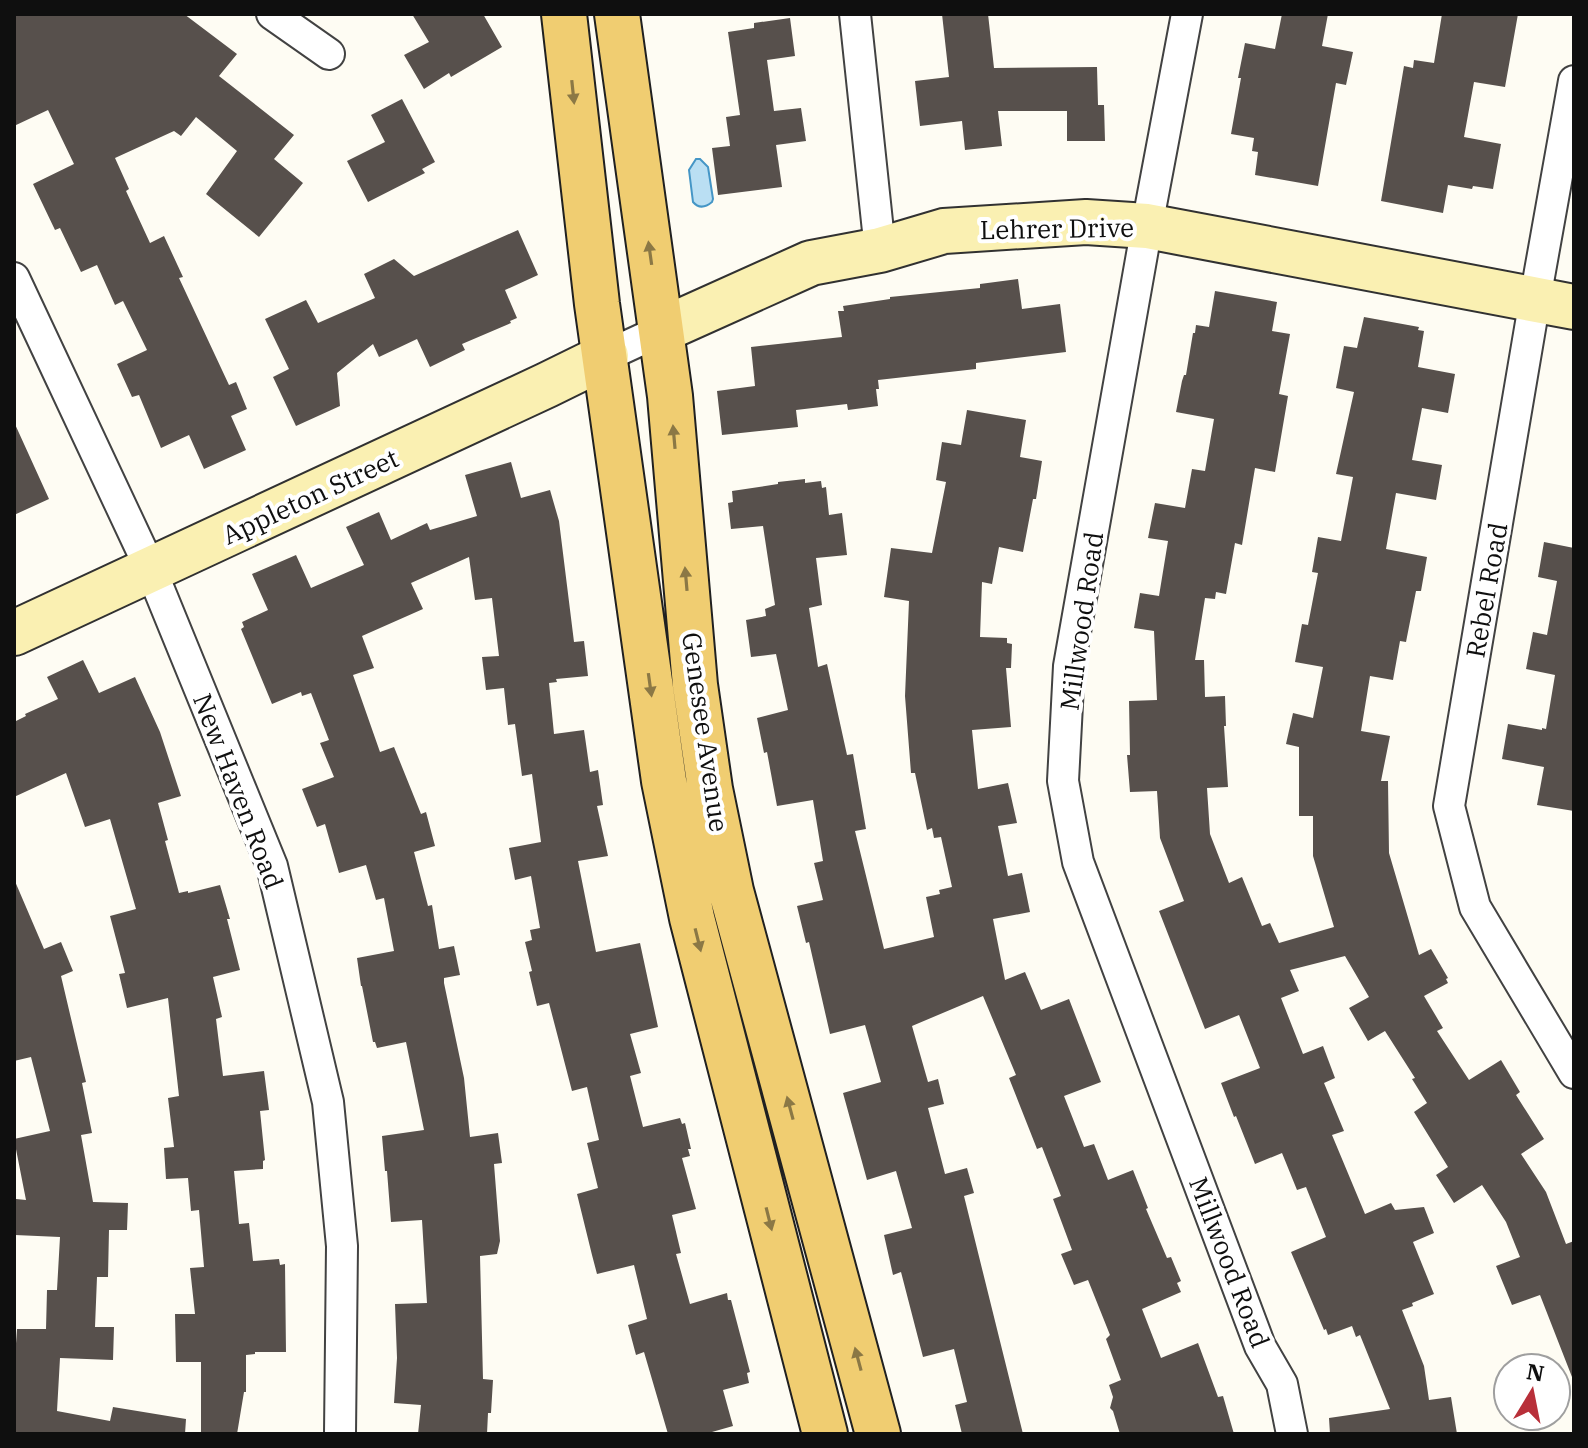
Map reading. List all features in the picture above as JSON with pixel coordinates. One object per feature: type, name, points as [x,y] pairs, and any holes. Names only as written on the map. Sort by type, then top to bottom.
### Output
[{"type":"main road","name":"Genesee Avenue","points":[[564,14],[597,304],[664,781],[692,918],[825,1434]]},
{"type":"main road","name":"Genesee Avenue","points":[[617,14],[670,396],[695,685],[710,789],[731,891],[878,1434]]},
{"type":"street","points":[[272,14],[329,54]]},
{"type":"street","points":[[855,14],[880,250]]},
{"type":"street","name":"Millwood Road","points":[[1187,14],[1069,666],[1063,781],[1078,862],[1260,1346],[1282,1384],[1292,1434]]},
{"type":"street","name":"Rebel Road","points":[[1574,81],[1554,303],[1449,806],[1475,907],[1574,1073]]},
{"type":"street","name":"Lehrer Drive","points":[[606,356],[811,263],[880,250],[944,231],[1086,222],[1147,226],[1554,303]]},
{"type":"street","name":"New Haven Road","points":[[14,278],[151,570],[272,866],[328,1102],[342,1246],[340,1434]]},
{"type":"street","name":"Appleton Street","points":[[14,633],[606,356]]},
{"type":"water","points":[[696,159],[708,167],[713,199],[710,204],[702,206],[693,202],[689,170]]},
{"type":"building","points":[[14,14],[184,14],[237,54],[219,76],[294,135],[274,159],[303,183],[259,237],[206,194],[237,151],[196,117],[181,136],[174,131],[115,158],[150,243],[164,236],[183,277],[179,278],[229,385],[236,382],[247,409],[231,416],[246,450],[204,469],[189,435],[161,448],[139,395],[132,397],[117,364],[147,350],[123,301],[115,305],[97,265],[81,272],[60,228],[55,230],[33,184],[74,164],[48,110],[14,126]]},
{"type":"building","points":[[412,14],[483,14],[502,47],[424,89],[404,55],[429,42]]},
{"type":"building","points":[[942,14],[988,14],[994,68],[1097,67],[1098,105],[1104,105],[1105,141],[1067,141],[1067,111],[998,111],[1002,146],[965,150],[962,121],[920,126],[915,81],[949,77]]},
{"type":"building","points":[[1282,14],[1328,14],[1322,46],[1353,52],[1346,85],[1336,83],[1318,186],[1255,175],[1258,152],[1252,151],[1254,138],[1231,134],[1245,43],[1275,49]]},
{"type":"building","points":[[1442,14],[1518,14],[1505,87],[1474,82],[1464,137],[1501,144],[1493,189],[1448,185],[1443,213],[1381,201],[1404,66],[1413,68],[1414,60],[1434,63]]},
{"type":"building","points":[[790,18],[795,56],[767,60],[774,111],[801,108],[806,141],[776,145],[782,187],[718,195],[712,148],[730,146],[726,117],[740,115],[728,32],[754,28],[754,23]]},
{"type":"building","points":[[402,99],[435,162],[422,169],[425,173],[368,202],[347,161],[385,142],[371,115]]},
{"type":"building","points":[[518,230],[538,275],[505,290],[517,318],[462,344],[465,350],[430,367],[417,339],[379,357],[373,344],[337,373],[340,406],[296,426],[273,377],[289,369],[265,319],[306,300],[318,323],[375,298],[364,274],[394,259],[414,276]]},
{"type":"building","points":[[1018,279],[1022,309],[1060,304],[1066,352],[976,363],[976,369],[878,380],[878,406],[848,410],[847,404],[796,410],[798,427],[722,435],[717,391],[755,386],[751,347],[842,337],[838,311],[844,311],[843,306],[890,297],[980,288],[980,284]]},
{"type":"building","points":[[1215,291],[1277,302],[1272,331],[1290,334],[1279,394],[1288,396],[1275,472],[1255,468],[1242,545],[1235,543],[1226,594],[1216,592],[1215,599],[1205,598],[1195,660],[1204,660],[1205,697],[1225,696],[1228,787],[1207,788],[1210,834],[1229,883],[1242,877],[1262,926],[1270,923],[1279,943],[1334,927],[1313,856],[1313,816],[1299,816],[1299,747],[1286,744],[1293,713],[1313,718],[1323,667],[1295,662],[1302,624],[1308,625],[1318,573],[1312,572],[1318,537],[1341,541],[1353,477],[1336,474],[1354,392],[1336,388],[1344,346],[1357,348],[1364,317],[1419,327],[1418,330],[1424,331],[1418,367],[1455,374],[1448,413],[1422,408],[1412,460],[1442,465],[1436,500],[1396,493],[1386,549],[1427,557],[1421,591],[1416,591],[1406,642],[1400,641],[1393,680],[1370,676],[1361,731],[1390,736],[1381,781],[1388,781],[1389,853],[1419,955],[1431,949],[1448,978],[1448,983],[1424,996],[1443,1028],[1437,1031],[1469,1080],[1501,1060],[1520,1092],[1516,1095],[1544,1139],[1521,1154],[1546,1192],[1566,1244],[1574,1241],[1574,1377],[1572,1352],[1562,1352],[1540,1295],[1512,1305],[1496,1266],[1520,1257],[1506,1222],[1482,1185],[1454,1203],[1436,1175],[1448,1167],[1414,1112],[1427,1103],[1385,1031],[1368,1041],[1349,1008],[1369,997],[1345,956],[1290,970],[1299,991],[1281,998],[1303,1054],[1323,1046],[1335,1078],[1324,1083],[1344,1131],[1332,1135],[1365,1214],[1391,1203],[1395,1210],[1424,1207],[1434,1233],[1413,1242],[1434,1294],[1402,1310],[1424,1366],[1429,1400],[1451,1397],[1457,1434],[1330,1434],[1329,1418],[1390,1409],[1360,1335],[1356,1337],[1352,1326],[1328,1335],[1291,1252],[1326,1237],[1306,1187],[1297,1190],[1282,1153],[1255,1164],[1234,1117],[1221,1083],[1260,1068],[1239,1015],[1205,1029],[1159,911],[1184,901],[1160,838],[1157,791],[1130,792],[1127,755],[1130,755],[1129,701],[1157,700],[1154,631],[1134,628],[1140,593],[1159,596],[1168,541],[1148,538],[1155,503],[1185,508],[1192,469],[1205,471],[1214,419],[1176,412],[1196,325],[1209,327]]},
{"type":"building","points":[[967,410],[1026,420],[1020,457],[1042,461],[1023,552],[999,547],[992,584],[982,582],[980,637],[1007,638],[1007,643],[1012,644],[1011,668],[1006,668],[1011,727],[972,730],[978,789],[1008,783],[1017,823],[998,826],[1008,876],[1022,873],[1030,912],[993,919],[1005,980],[1025,972],[1041,1010],[1069,999],[1101,1082],[1064,1096],[1084,1147],[1094,1144],[1108,1180],[1133,1170],[1167,1258],[1171,1257],[1181,1281],[1177,1283],[1181,1292],[1142,1309],[1161,1358],[1198,1343],[1218,1397],[1223,1396],[1234,1434],[1120,1434],[1110,1408],[1113,1397],[1109,1385],[1121,1380],[1106,1339],[1110,1335],[1088,1280],[1074,1285],[1061,1254],[1072,1250],[1053,1199],[1061,1196],[1042,1147],[1037,1149],[1009,1078],[1016,1075],[983,996],[912,1026],[928,1082],[938,1079],[944,1104],[928,1108],[945,1174],[967,1168],[974,1193],[964,1196],[1023,1434],[962,1434],[955,1405],[967,1402],[954,1349],[923,1357],[901,1272],[893,1275],[884,1235],[912,1228],[896,1171],[867,1180],[843,1093],[881,1082],[865,1025],[830,1034],[809,942],[806,943],[797,906],[823,900],[814,863],[823,861],[813,800],[777,806],[757,718],[788,710],[776,654],[751,657],[746,620],[766,616],[765,609],[775,605],[763,526],[731,529],[728,503],[733,502],[732,491],[805,479],[805,483],[821,481],[822,488],[826,487],[829,515],[842,513],[847,555],[816,558],[822,605],[809,608],[818,667],[827,664],[847,755],[853,754],[866,829],[855,831],[884,949],[934,937],[926,897],[952,887],[941,837],[934,838],[932,828],[927,830],[915,773],[911,773],[905,696],[909,601],[884,597],[891,548],[932,553],[946,482],[936,480],[942,442],[961,445]]},
{"type":"building","points":[[14,422],[49,499],[14,515]]},
{"type":"building","points":[[511,462],[521,498],[550,490],[559,521],[574,642],[584,641],[588,676],[556,679],[557,682],[549,683],[554,734],[584,730],[590,772],[598,770],[603,805],[597,806],[608,856],[578,861],[596,952],[640,943],[658,1027],[630,1034],[641,1073],[630,1076],[643,1127],[680,1118],[682,1124],[685,1123],[691,1149],[688,1149],[690,1156],[682,1158],[696,1209],[672,1215],[681,1253],[676,1254],[690,1304],[727,1293],[750,1372],[747,1373],[749,1383],[723,1390],[733,1426],[705,1434],[668,1434],[644,1352],[636,1355],[628,1325],[647,1319],[634,1265],[597,1274],[577,1194],[598,1188],[587,1143],[599,1140],[587,1087],[572,1091],[549,1003],[537,1006],[529,972],[532,971],[525,942],[532,940],[530,930],[540,928],[531,876],[515,880],[509,848],[541,842],[532,774],[522,776],[515,724],[508,725],[504,688],[486,690],[482,657],[499,656],[492,598],[475,600],[469,557],[411,583],[423,609],[362,636],[374,668],[353,675],[380,752],[394,747],[421,814],[426,812],[435,846],[414,852],[428,906],[432,905],[439,949],[454,946],[460,975],[444,978],[444,983],[464,1078],[470,1137],[498,1133],[502,1163],[494,1164],[500,1241],[497,1254],[480,1256],[483,1379],[493,1380],[487,1434],[418,1434],[421,1405],[394,1403],[397,1358],[395,1304],[427,1303],[422,1220],[391,1222],[382,1136],[424,1130],[406,1042],[377,1048],[361,986],[357,958],[394,951],[384,898],[376,900],[366,865],[339,873],[325,824],[317,827],[302,789],[334,777],[320,743],[329,740],[311,693],[302,696],[301,692],[272,704],[241,629],[244,627],[242,622],[268,610],[252,574],[296,555],[311,588],[364,565],[346,527],[379,512],[391,540],[427,523],[430,530],[477,516],[465,475]]},
{"type":"building","points":[[1544,542],[1574,548],[1574,811],[1537,805],[1544,767],[1502,759],[1508,724],[1546,729],[1555,675],[1526,669],[1533,632],[1547,635],[1557,581],[1538,577]]},
{"type":"building","points":[[83,660],[99,693],[135,677],[160,732],[181,796],[158,803],[179,893],[220,885],[240,970],[213,977],[222,1017],[216,1019],[223,1076],[264,1071],[269,1110],[260,1111],[265,1160],[263,1169],[234,1171],[239,1224],[249,1223],[253,1261],[279,1259],[280,1265],[285,1264],[286,1352],[246,1355],[246,1392],[237,1434],[201,1434],[201,1362],[176,1362],[175,1314],[195,1314],[190,1268],[204,1267],[199,1210],[191,1211],[188,1178],[166,1179],[164,1148],[174,1147],[168,1098],[179,1096],[168,998],[127,1008],[119,974],[125,973],[110,916],[136,909],[110,819],[85,827],[66,773],[14,797],[14,722],[58,699],[47,677]]},
{"type":"building","points":[[14,879],[44,949],[61,942],[73,971],[61,976],[86,1082],[82,1083],[92,1133],[81,1135],[93,1202],[128,1203],[127,1230],[109,1230],[108,1277],[97,1277],[95,1327],[114,1327],[113,1360],[60,1358],[57,1411],[110,1421],[113,1407],[186,1419],[185,1434],[14,1434],[17,1329],[46,1329],[47,1290],[57,1290],[60,1237],[15,1235],[16,1199],[26,1200],[14,1139],[50,1131],[31,1057],[14,1061]]}]
